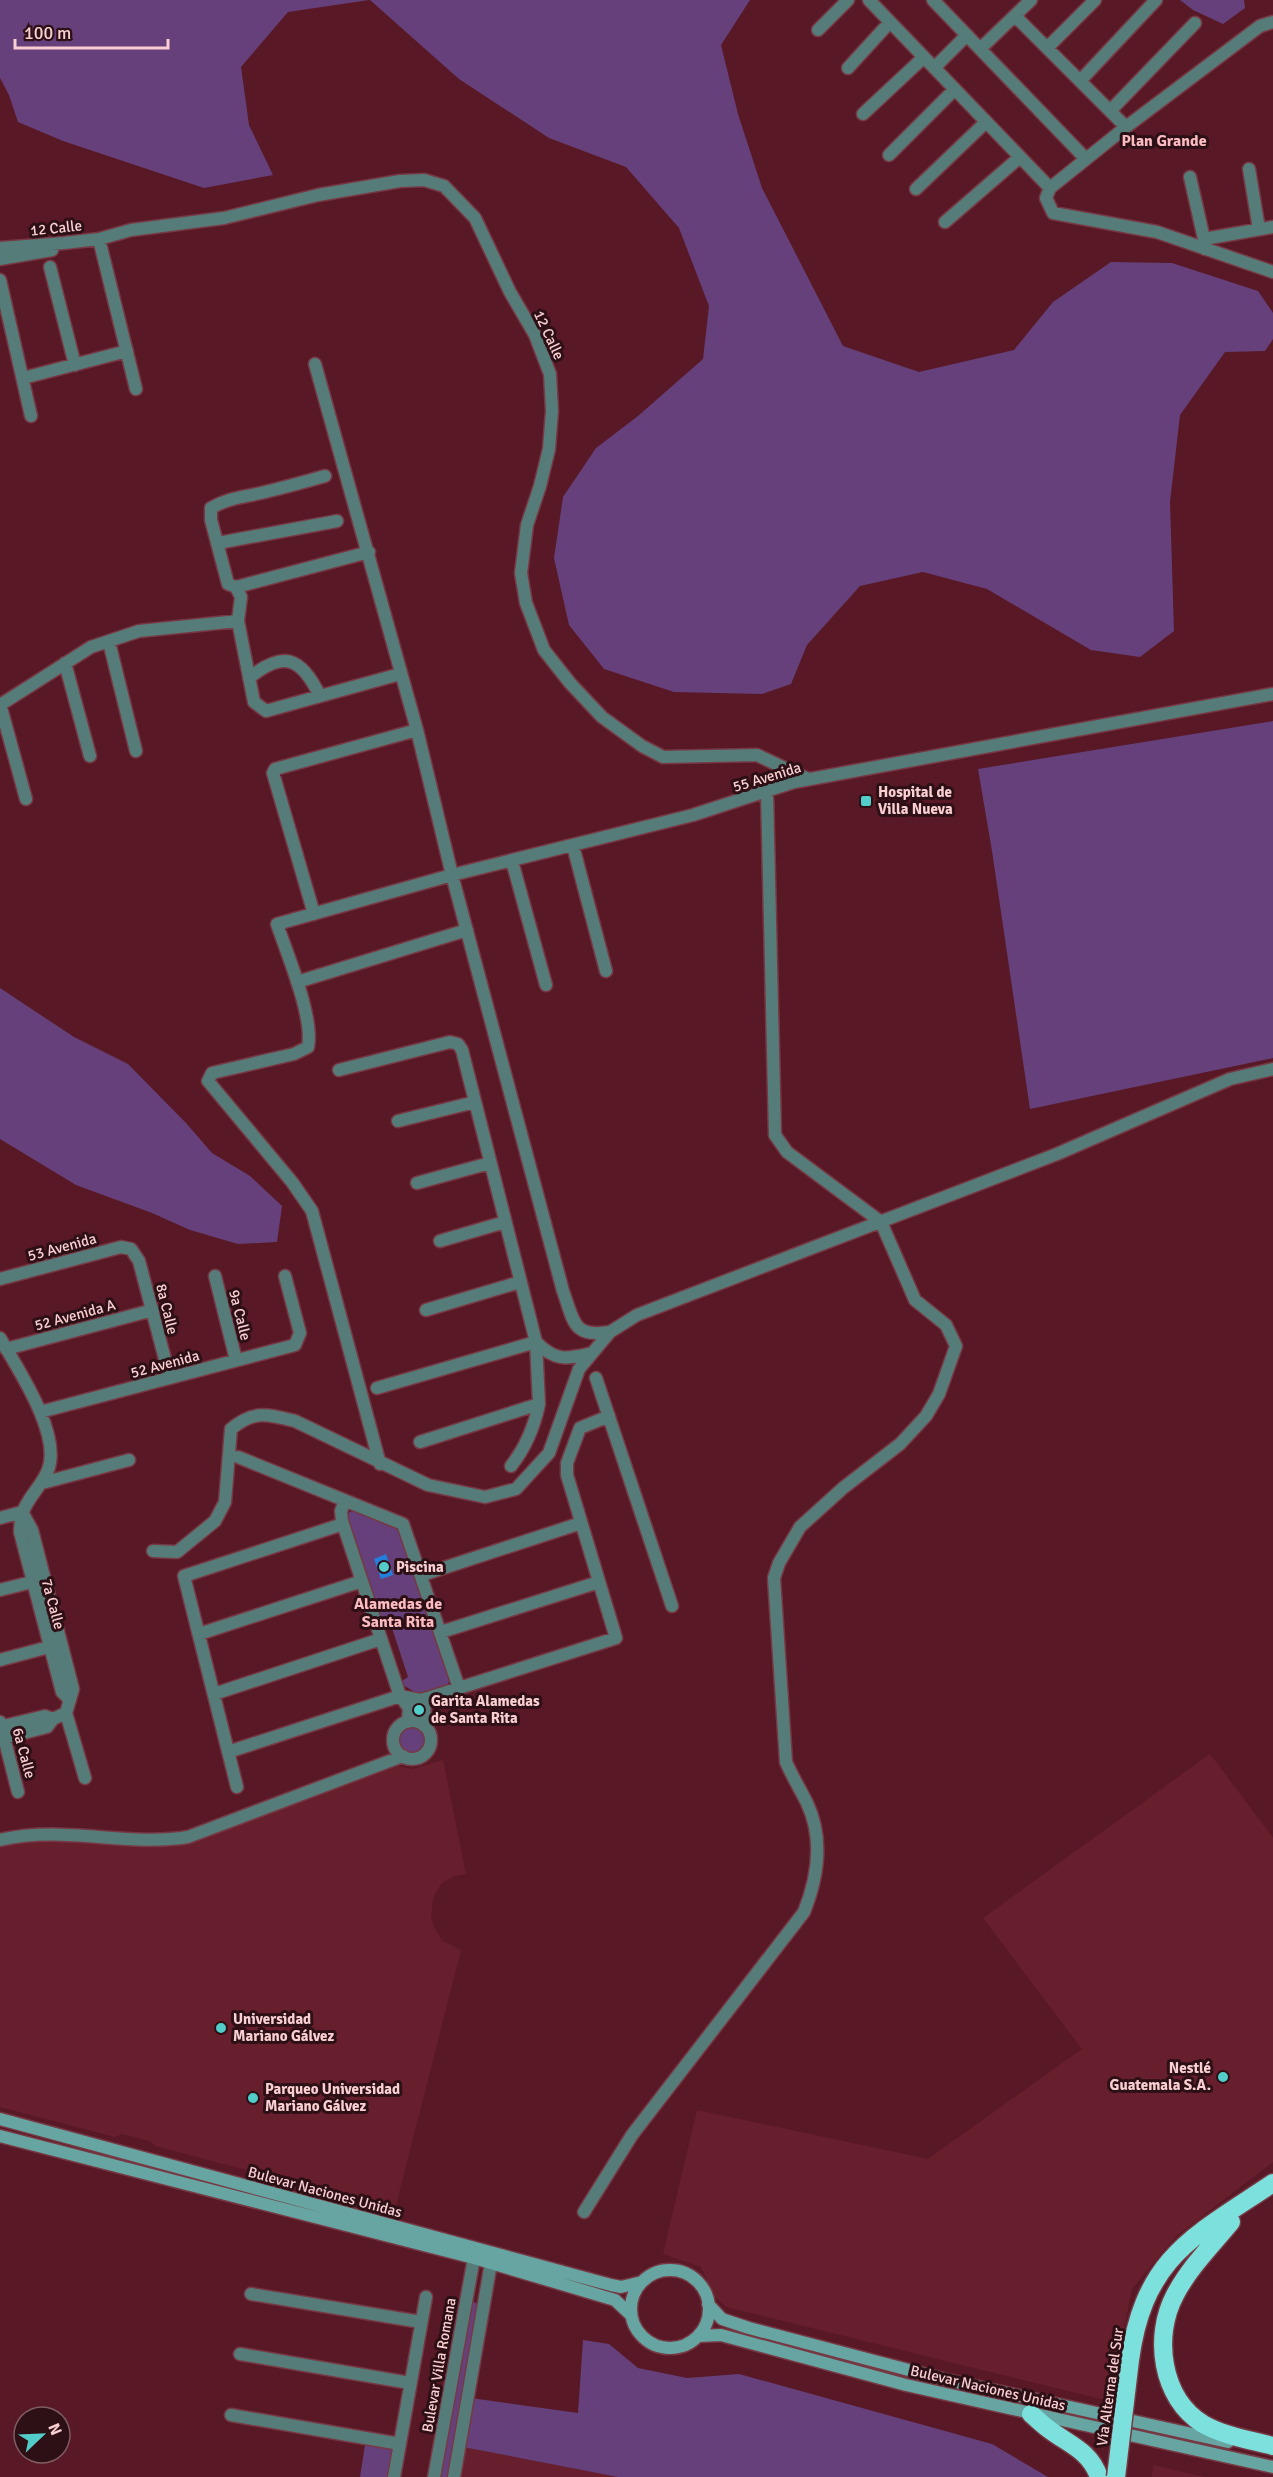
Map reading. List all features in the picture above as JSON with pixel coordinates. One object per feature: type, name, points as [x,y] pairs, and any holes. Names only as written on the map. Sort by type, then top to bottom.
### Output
[{"type":"highway","name":"Vía Alterna del Sur","points":[[1116,2477],[1142,2307],[1166,2264],[1194,2237],[1273,2183]]},
{"type":"highway","name":"Vía Alterna del Sur","points":[[1127,2477],[1135,2361],[1151,2311],[1174,2269],[1200,2244],[1273,2194]]},
{"type":"highway","points":[[1231,2222],[1188,2274],[1175,2294],[1165,2326],[1164,2360],[1176,2394],[1194,2417],[1221,2433],[1273,2446]]},
{"type":"highway","points":[[1031,2414],[1050,2430],[1085,2453],[1093,2463],[1098,2477]]},
{"type":"main road","name":"Bulevar Naciones Unidas","points":[[0,2119],[610,2285],[621,2287],[642,2282]]},
{"type":"main road","name":"Bulevar Naciones Unidas","points":[[0,2136],[474,2258],[615,2300],[632,2314]]},
{"type":"main road","points":[[678,2271],[691,2277],[700,2285],[708,2304],[707,2321],[698,2336],[692,2342],[675,2348],[658,2346],[643,2337],[638,2331],[632,2314],[633,2297],[642,2282],[659,2272],[678,2271]]},
{"type":"main road","name":"Bulevar Naciones Unidas","points":[[708,2304],[722,2319],[943,2379],[1273,2452]]},
{"type":"main road","name":"Bulevar Naciones Unidas","points":[[698,2336],[721,2335],[906,2385],[1273,2467]]},
{"type":"street","points":[[818,30],[848,0]]},
{"type":"street","points":[[869,0],[1050,188]]},
{"type":"street","points":[[933,0],[1086,159]]},
{"type":"street","points":[[981,49],[1031,0]]},
{"type":"street","points":[[1047,48],[1095,0]]},
{"type":"street","points":[[1080,81],[1156,0]]},
{"type":"street","points":[[1015,16],[1126,127]]},
{"type":"street","points":[[848,68],[890,22]]},
{"type":"street","points":[[1273,22],[1260,26],[1126,127],[1050,188],[1046,198],[1053,213],[1060,216],[1098,219],[1205,244],[1273,272]]},
{"type":"street","points":[[1110,111],[1195,23]]},
{"type":"street","points":[[934,68],[967,35]]},
{"type":"street","points":[[863,114],[924,57]]},
{"type":"street","points":[[889,155],[954,89]]},
{"type":"street","points":[[916,189],[986,122]]},
{"type":"street","points":[[945,222],[1020,157]]},
{"type":"street","points":[[1249,169],[1259,229]]},
{"type":"street","points":[[1190,177],[1205,244]]},
{"type":"street","name":"12 Calle","points":[[0,248],[64,243],[131,230],[224,218],[318,195],[400,181],[423,180],[444,186],[475,218],[510,292],[534,335],[550,374],[552,411],[549,449],[527,525],[520,573],[526,603],[544,650],[570,683],[602,717],[642,746],[663,757],[757,755],[809,780]]},
{"type":"street","points":[[1205,244],[1273,227]]},
{"type":"street","points":[[99,238],[136,389]]},
{"type":"street","points":[[0,259],[50,251],[64,243]]},
{"type":"street","points":[[50,267],[75,365]]},
{"type":"street","points":[[0,280],[31,416]]},
{"type":"street","points":[[23,378],[127,351]]},
{"type":"street","points":[[315,364],[417,730],[452,875],[563,1291],[574,1321],[584,1332],[592,1335],[610,1332]]},
{"type":"street","points":[[325,476],[258,494],[244,495],[223,501],[211,508],[228,584],[236,587],[369,552]]},
{"type":"street","points":[[218,543],[337,521]]},
{"type":"street","points":[[236,587],[241,597],[238,621],[254,702],[266,711],[400,674]]},
{"type":"street","points":[[26,799],[0,705],[91,648],[139,631],[238,621]]},
{"type":"street","points":[[109,642],[136,751]]},
{"type":"street","points":[[249,678],[273,662],[284,660],[295,662],[312,678],[320,696]]},
{"type":"street","points":[[65,663],[90,756]]},
{"type":"street","name":"55 Avenida","points":[[297,982],[277,924],[452,875],[693,815],[794,782],[1273,694]]},
{"type":"street","points":[[314,914],[273,773],[275,769],[417,730]]},
{"type":"street","points":[[584,2212],[632,2135],[804,1912],[818,1864],[817,1837],[807,1803],[793,1780],[786,1762],[774,1578],[786,1549],[800,1527],[843,1488],[900,1444],[926,1416],[939,1394],[956,1346],[946,1325],[915,1300],[881,1222],[787,1152],[775,1135],[767,792]]},
{"type":"street","points":[[573,846],[606,970]]},
{"type":"street","points":[[512,861],[546,985]]},
{"type":"street","points":[[380,1464],[312,1211],[292,1182],[208,1081],[208,1076],[212,1073],[294,1054],[308,1047],[310,1037],[297,982],[467,930]]},
{"type":"street","points":[[339,1070],[450,1042],[458,1044],[462,1050],[536,1342],[539,1404],[535,1425],[525,1449],[511,1466]]},
{"type":"street","points":[[153,1551],[177,1552],[214,1521],[225,1502],[231,1430],[247,1417],[276,1417],[295,1421],[380,1464],[429,1485],[485,1497],[516,1489],[549,1453],[579,1369],[610,1332],[638,1315],[1057,1154],[1230,1079],[1273,1069]]},
{"type":"street","points":[[398,1121],[475,1102]]},
{"type":"street","points":[[417,1183],[490,1163]]},
{"type":"street","points":[[440,1241],[505,1222]]},
{"type":"street","name":"53 Avenida","points":[[0,1279],[121,1247],[131,1249]]},
{"type":"street","name":"8a Calle","points":[[131,1249],[139,1261],[170,1378]]},
{"type":"street","name":"9a Calle","points":[[215,1276],[236,1360]]},
{"type":"street","name":"52 Avenida","points":[[40,1412],[297,1343],[300,1333],[285,1276]]},
{"type":"street","points":[[426,1310],[520,1282]]},
{"type":"street","name":"52 Avenida A","points":[[3,1344],[153,1310]]},
{"type":"street","points":[[536,1342],[549,1355],[560,1358],[592,1353]]},
{"type":"street","points":[[377,1388],[536,1342]]},
{"type":"street","points":[[0,1518],[22,1512],[42,1483],[51,1462],[52,1452],[40,1412],[3,1344]]},
{"type":"street","points":[[596,1378],[672,1606]]},
{"type":"street","points":[[420,1443],[539,1404]]},
{"type":"street","points":[[228,1752],[400,1696],[425,1699],[616,1638],[567,1474],[567,1463],[580,1428],[609,1416]]},
{"type":"street","points":[[238,1457],[404,1524],[459,1688]]},
{"type":"street","points":[[42,1483],[129,1460]]},
{"type":"street","points":[[345,1501],[341,1514],[343,1524],[400,1696],[410,1709],[408,1722]]},
{"type":"street","name":"7a Calle","points":[[22,1512],[20,1532],[32,1582],[62,1692],[70,1700]]},
{"type":"street","name":"7a Calle","points":[[22,1512],[32,1530],[73,1689],[66,1713]]},
{"type":"street","points":[[422,1575],[581,1523]]},
{"type":"street","points":[[237,1786],[185,1574],[343,1524]]},
{"type":"street","points":[[199,1634],[362,1581]]},
{"type":"street","points":[[0,1590],[32,1582]]},
{"type":"street","points":[[441,1632],[599,1582]]},
{"type":"street","points":[[214,1694],[381,1639]]},
{"type":"street","points":[[0,1660],[49,1647]]},
{"type":"street","points":[[424,1726],[425,1699]]},
{"type":"street","points":[[1,1730],[47,1726],[53,1719],[66,1713],[85,1778]]},
{"type":"street","points":[[414,1721],[424,1726],[430,1736],[430,1743],[425,1753],[414,1759],[399,1751],[396,1731],[408,1722],[414,1721]]},
{"type":"street","name":"6a Calle","points":[[1,1730],[18,1792]]},
{"type":"street","points":[[0,1840],[40,1833],[161,1840],[188,1837],[380,1766],[399,1751]]},
{"type":"street","name":"Bulevar Villa Romana","points":[[434,2477],[474,2258]]},
{"type":"street","points":[[454,2477],[490,2263]]},
{"type":"street","points":[[251,2294],[421,2322]]},
{"type":"street","points":[[394,2477],[426,2297]]},
{"type":"street","points":[[240,2354],[410,2383]]},
{"type":"street","points":[[231,2415],[400,2444]]},
{"type":"shaded area","points":[[0,0],[369,0],[288,12],[241,67],[249,125],[273,175],[204,188],[63,141],[18,122],[9,95],[0,78]]},
{"type":"shaded area","points":[[370,0],[750,0],[721,45],[738,114],[762,188],[843,346],[919,372],[1014,350],[1053,302],[1111,262],[1172,263],[1258,291],[1273,313],[1273,339],[1265,351],[1225,352],[1180,415],[1170,502],[1174,631],[1140,657],[1091,650],[987,589],[923,572],[860,586],[807,645],[791,684],[762,694],[674,692],[604,669],[569,625],[554,558],[563,497],[596,448],[638,416],[703,359],[709,306],[679,228],[626,167],[549,138],[459,79]]},
{"type":"shaded area","points":[[1180,0],[1244,0],[1245,8],[1223,24],[1193,10]]},
{"type":"shaded area","points":[[1273,721],[1273,1058],[1030,1109],[978,769]]},
{"type":"shaded area","points":[[0,988],[74,1037],[128,1064],[212,1153],[250,1176],[282,1206],[277,1242],[238,1244],[190,1230],[152,1213],[76,1185],[0,1139]]},
{"type":"shaded area","points":[[354,1510],[400,1529],[450,1679],[448,1684],[418,1694],[403,1685],[402,1681],[408,1677],[390,1622],[384,1623],[381,1619],[348,1518],[348,1513]]},
{"type":"shaded area","points":[[412,1726],[422,1730],[426,1740],[422,1750],[412,1754],[402,1750],[398,1740],[402,1730]]},
{"type":"shaded area","points":[[1210,1754],[1273,1838],[1273,2162],[1175,2237],[1132,2289],[1109,2401],[726,2307],[715,2297],[701,2267],[663,2254],[697,2110],[928,2159],[1082,2049],[983,1918]]},
{"type":"shaded area","name":"Universidad Mariano Gálvez","points":[[443,1760],[466,1874],[454,1876],[441,1884],[433,1898],[431,1916],[442,1941],[461,1950],[395,2209],[155,2146],[150,2141],[122,2134],[115,2137],[0,2107],[0,1847],[37,1839],[191,1843],[398,1766],[413,1769]]},
{"type":"shaded area","points":[[466,2300],[483,2305],[453,2477],[434,2477]]},
{"type":"shaded area","points":[[583,2340],[609,2344],[638,2368],[687,2378],[739,2374],[992,2444],[1048,2477],[618,2477],[463,2447],[471,2398],[578,2413]]},
{"type":"shaded area","points":[[365,2445],[393,2449],[389,2477],[360,2477]]},
{"type":"shaded area","points":[[463,2447],[618,2477],[457,2477]]},
{"type":"shaded area","points":[[1153,2465],[1205,2477],[1152,2477]]},
{"type":"water","name":"Piscina","points":[[386,1554],[393,1575],[381,1579],[374,1559]]},
{"type":"place","name":"Hospital de Villa Nueva","points":[[866,801]]},
{"type":"place","name":"Piscina","points":[[384,1567]]},
{"type":"place","name":"Garita Alamedas de Santa Rita","points":[[419,1710]]},
{"type":"place","name":"Universidad Mariano Gálvez","points":[[221,2028]]},
{"type":"place","name":"Nestlé Guatemala S.A.","points":[[1223,2077]]},
{"type":"place","name":"Parqueo Universidad Mariano Gálvez","points":[[253,2098]]},
{"type":"district","name":"Plan Grande","points":[[1164,140]]},
{"type":"district","name":"Alamedas de Santa Rita","points":[[398,1612]]}]
